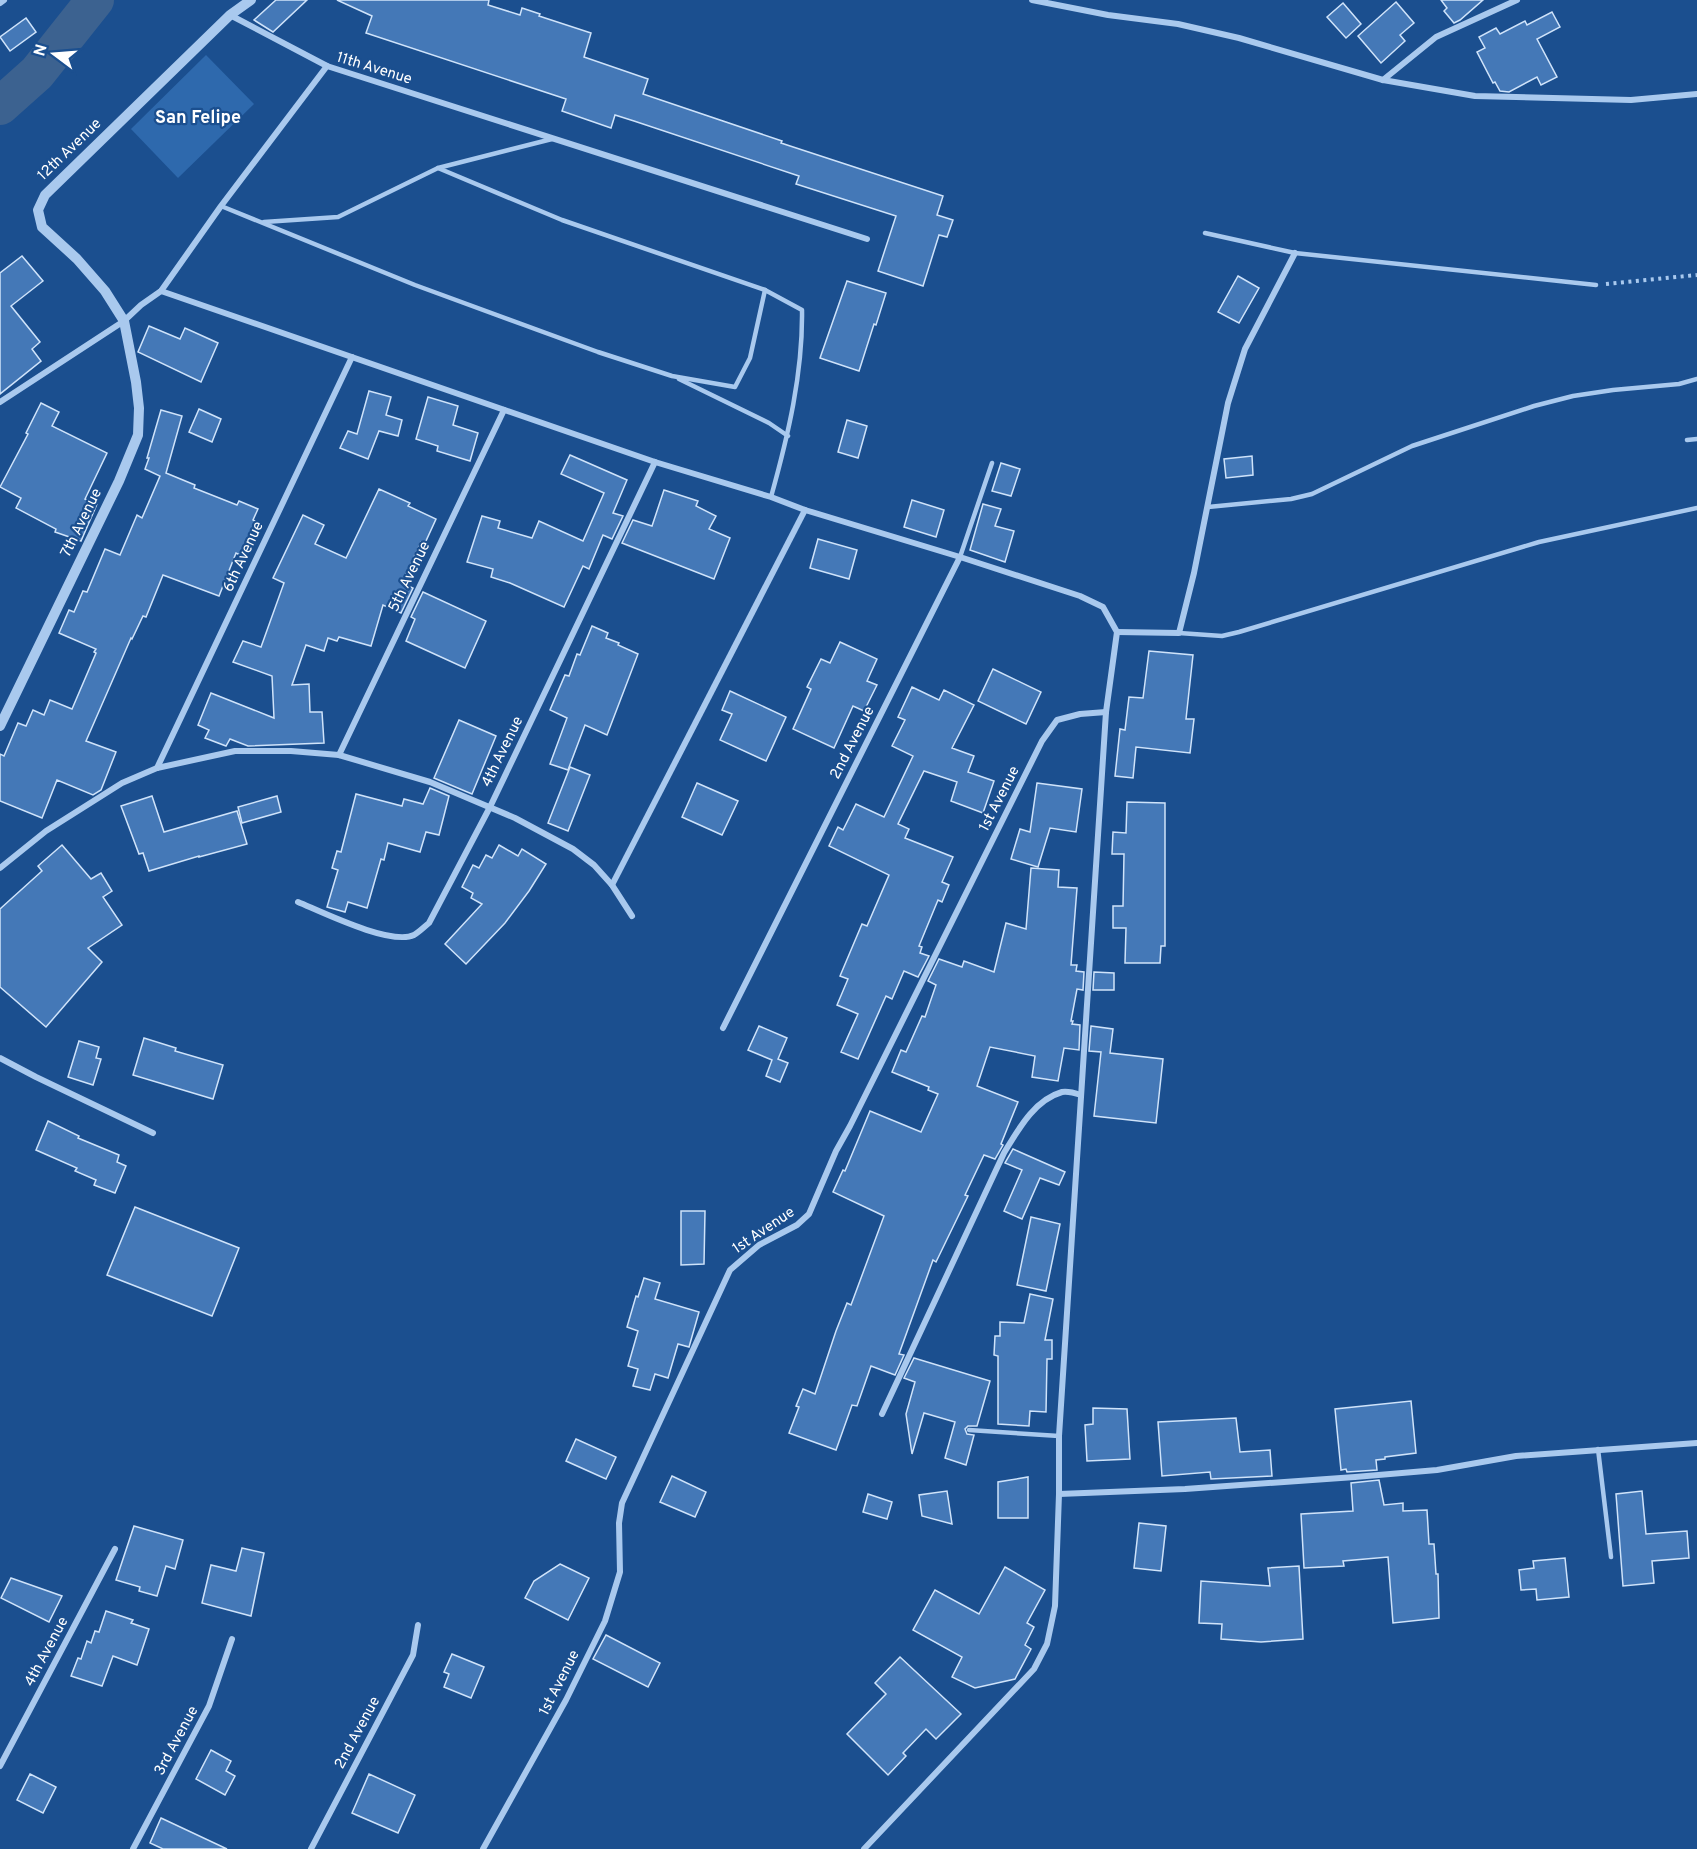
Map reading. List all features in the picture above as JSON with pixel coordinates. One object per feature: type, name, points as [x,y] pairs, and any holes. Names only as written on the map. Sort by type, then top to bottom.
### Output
[{"type":"street","points":[[0,3],[4,0]]},
{"type":"street","name":"12th Avenue","points":[[124,321],[105,291],[77,259],[42,227],[38,210],[45,195],[230,15],[251,0]]},
{"type":"street","points":[[1032,0],[1108,15],[1179,24],[1239,38],[1383,80],[1475,96],[1630,100],[1697,94]]},
{"type":"street","points":[[1383,80],[1436,37],[1516,0]]},
{"type":"street","points":[[230,15],[327,66]]},
{"type":"street","name":"11th Avenue","points":[[0,402],[124,321],[161,291],[221,206],[327,66],[867,239]]},
{"type":"street","points":[[1117,632],[1179,633],[1194,573],[1228,403],[1245,349],[1295,253]]},
{"type":"street","points":[[161,291],[655,462],[960,556],[1080,596],[1103,607],[1117,632],[1106,712],[1059,1436],[1055,1606],[1047,1644],[1034,1669],[864,1849]]},
{"type":"street","name":"7th Avenue","points":[[0,726],[119,481],[138,435],[137,391],[124,321]]},
{"type":"street","name":"6th Avenue","points":[[157,768],[352,357]]},
{"type":"street","name":"5th Avenue","points":[[339,755],[504,410]]},
{"type":"street","name":"4th Avenue","points":[[298,902],[372,932],[397,938],[413,936],[429,923],[490,807],[655,462]]},
{"type":"street","points":[[612,885],[805,510]]},
{"type":"street","name":"2nd Avenue","points":[[723,1028],[960,556]]},
{"type":"street","name":"1st Avenue","points":[[483,1849],[566,1700],[605,1621],[620,1572],[619,1523],[622,1503],[730,1270],[759,1245],[797,1226],[809,1214],[836,1151],[1042,741],[1057,720],[1080,714],[1106,712]]},
{"type":"street","points":[[0,868],[46,831],[122,783],[157,768],[235,751],[291,751],[339,755],[430,782],[539,830],[573,849],[594,865],[612,885],[632,916]]},
{"type":"street","points":[[0,1058],[153,1133]]},
{"type":"street","points":[[882,1414],[1004,1153],[1023,1121],[1046,1100],[1064,1091],[1081,1095]]},
{"type":"street","points":[[1059,1494],[1185,1489],[1437,1470],[1516,1456],[1697,1443]]},
{"type":"street","name":"4th Avenue","points":[[0,1766],[115,1549]]},
{"type":"street","name":"2nd Avenue","points":[[311,1849],[413,1655],[418,1625]]},
{"type":"street","name":"3rd Avenue","points":[[133,1849],[209,1706],[232,1639]]},
{"type":"lane","points":[[261,222],[339,218],[438,168],[553,138]]},
{"type":"lane","points":[[438,168],[562,220],[765,290],[802,310],[802,338],[788,436],[771,497]]},
{"type":"lane","points":[[221,206],[415,285],[598,352],[672,376],[769,423],[788,436]]},
{"type":"lane","points":[[1205,233],[1295,253],[1596,285]]},
{"type":"lane","points":[[672,376],[735,387],[750,358],[765,290]]},
{"type":"lane","points":[[1208,507],[1291,499],[1312,494],[1412,446],[1534,406],[1573,396],[1679,384],[1697,379]]},
{"type":"lane","points":[[1688,440],[1697,439]]},
{"type":"lane","name":"2nd Avenue","points":[[960,556],[992,463]]},
{"type":"lane","points":[[1179,633],[1222,636],[1239,633],[1539,542],[1697,508]]},
{"type":"lane","points":[[969,1430],[1059,1436]]},
{"type":"lane","points":[[1598,1449],[1611,1557]]},
{"type":"path","points":[[1596,285],[1697,275]]},
{"type":"shaded area","points":[[206,55],[254,104],[178,178],[131,129]]},
{"type":"building","points":[[276,0],[307,0],[273,32],[254,20]]},
{"type":"building","points":[[337,0],[489,0],[488,5],[520,15],[522,8],[591,33],[584,57],[648,79],[643,94],[782,141],[781,143],[943,196],[937,215],[953,220],[947,237],[939,235],[923,286],[878,271],[896,216],[796,184],[799,176],[615,115],[611,128],[562,111],[566,99],[366,33],[372,16]]},
{"type":"building","points":[[1441,0],[1483,0],[1454,23],[1444,11],[1447,8]]},
{"type":"building","points":[[1396,2],[1414,23],[1400,35],[1405,41],[1381,63],[1358,36]]},
{"type":"building","points":[[1343,3],[1361,24],[1346,38],[1327,17]]},
{"type":"building","points":[[1552,12],[1560,27],[1537,39],[1557,77],[1541,85],[1537,77],[1509,92],[1500,91],[1495,82],[1493,83],[1477,52],[1485,48],[1479,37],[1496,28],[1500,34],[1525,21],[1527,25]]},
{"type":"building","points":[[26,18],[36,32],[10,51],[0,37]]},
{"type":"building","points":[[22,256],[43,281],[11,306],[40,342],[32,349],[41,361],[0,394],[0,273]]},
{"type":"building","points":[[1238,276],[1259,288],[1239,323],[1218,312]]},
{"type":"building","points":[[847,281],[886,293],[859,371],[820,358]]},
{"type":"building","points":[[149,326],[180,339],[185,328],[218,343],[201,382],[138,352]]},
{"type":"building","points":[[369,391],[391,397],[386,415],[402,420],[398,436],[379,431],[368,459],[340,448],[348,431],[357,434]]},
{"type":"building","points":[[428,397],[458,406],[453,425],[478,433],[470,461],[437,451],[438,446],[416,439]]},
{"type":"building","points":[[41,403],[59,412],[52,426],[107,453],[85,499],[97,504],[81,541],[55,532],[56,529],[16,508],[21,498],[0,487],[28,434],[26,433]]},
{"type":"building","points":[[199,409],[221,419],[212,442],[189,432]]},
{"type":"building","points":[[161,410],[182,416],[166,473],[195,485],[194,488],[237,505],[239,501],[258,509],[253,520],[255,521],[242,556],[236,553],[219,596],[163,575],[146,617],[143,616],[131,638],[86,741],[116,752],[101,790],[93,795],[57,780],[42,818],[0,801],[0,754],[4,756],[18,723],[26,726],[33,710],[44,715],[50,700],[72,709],[96,649],[59,633],[69,610],[74,612],[83,591],[87,592],[105,549],[120,555],[137,515],[142,518],[160,476],[145,469]]},
{"type":"building","points":[[847,420],[867,426],[858,458],[838,452]]},
{"type":"building","points":[[570,455],[627,480],[613,513],[623,516],[612,539],[603,535],[589,569],[583,566],[564,607],[491,577],[493,569],[467,562],[482,516],[500,521],[498,528],[532,538],[539,521],[583,541],[604,493],[561,474]]},
{"type":"building","points":[[1252,456],[1253,475],[1226,478],[1224,459]]},
{"type":"building","points":[[1001,463],[1020,469],[1011,496],[992,491]]},
{"type":"building","points":[[379,489],[410,503],[408,506],[436,519],[425,543],[421,542],[402,583],[413,588],[401,613],[383,605],[371,646],[339,637],[337,641],[328,638],[324,651],[306,645],[292,685],[309,684],[310,712],[322,712],[324,743],[248,746],[230,739],[226,746],[205,738],[209,730],[198,725],[211,693],[274,718],[272,676],[233,662],[243,641],[261,647],[284,583],[273,578],[303,515],[324,525],[315,544],[346,558]]},
{"type":"building","points":[[664,490],[698,501],[696,506],[716,516],[709,529],[730,538],[714,579],[622,543],[633,520],[652,526]]},
{"type":"building","points":[[912,500],[944,510],[936,537],[904,527]]},
{"type":"building","points":[[983,504],[1001,509],[995,526],[1014,531],[1005,562],[970,550]]},
{"type":"building","points":[[818,539],[857,550],[849,579],[810,568]]},
{"type":"building","points":[[423,592],[486,621],[465,668],[406,641],[415,619],[411,617]]},
{"type":"building","points":[[592,626],[608,633],[606,638],[638,654],[607,735],[585,725],[568,770],[550,764],[567,718],[550,710],[565,675],[569,676],[577,654],[580,655]]},
{"type":"building","points":[[840,642],[877,659],[867,681],[877,685],[864,711],[853,706],[834,748],[793,729],[811,689],[807,687],[821,659],[830,663]]},
{"type":"building","points":[[1149,651],[1193,655],[1186,719],[1194,719],[1190,753],[1136,747],[1133,778],[1115,776],[1120,729],[1125,730],[1129,697],[1143,698]]},
{"type":"building","points":[[993,669],[1041,692],[1026,724],[978,701]]},
{"type":"building","points":[[912,687],[939,700],[944,690],[974,705],[952,748],[974,756],[968,772],[994,781],[983,813],[951,801],[957,782],[924,771],[898,824],[909,829],[905,838],[953,857],[942,882],[949,885],[942,902],[938,900],[919,946],[922,947],[920,953],[929,956],[918,977],[904,971],[892,999],[886,996],[858,1059],[841,1052],[858,1014],[837,1005],[848,979],[840,976],[862,924],[867,926],[889,875],[829,846],[838,827],[843,830],[856,804],[884,817],[913,756],[892,746],[905,720],[898,717]]},
{"type":"building","points":[[730,691],[786,717],[766,761],[720,740],[732,714],[722,710]]},
{"type":"building","points":[[459,720],[496,736],[472,794],[434,778]]},
{"type":"building","points":[[570,767],[590,775],[568,831],[548,823]]},
{"type":"building","points":[[697,783],[738,801],[722,835],[682,817]]},
{"type":"building","points":[[1037,783],[1082,789],[1076,832],[1050,828],[1038,867],[1011,859],[1020,829],[1030,832]]},
{"type":"building","points":[[430,788],[449,796],[439,835],[426,832],[420,852],[388,843],[367,908],[348,902],[345,912],[327,907],[338,870],[332,868],[337,851],[341,852],[356,794],[402,806],[404,799],[423,804]]},
{"type":"building","points":[[152,796],[164,832],[237,811],[247,844],[149,871],[143,853],[139,854],[121,806]]},
{"type":"building","points":[[277,796],[281,812],[242,823],[238,807]]},
{"type":"building","points":[[1127,802],[1165,803],[1165,946],[1161,946],[1160,963],[1125,963],[1126,928],[1113,928],[1113,906],[1123,906],[1124,854],[1112,854],[1113,832],[1126,833]]},
{"type":"building","points":[[62,845],[91,879],[101,873],[112,891],[103,897],[122,925],[88,948],[102,962],[46,1027],[0,987],[0,909],[42,871],[38,866]]},
{"type":"building","points":[[499,845],[518,856],[522,849],[546,864],[505,923],[466,964],[445,944],[482,904],[471,898],[473,893],[462,887],[473,865],[479,868],[486,855],[492,858]]},
{"type":"building","points":[[1031,868],[1059,870],[1058,887],[1077,888],[1071,965],[1077,965],[1076,971],[1084,972],[1083,990],[1077,989],[1071,1021],[1073,1021],[1072,1024],[1080,1025],[1079,1050],[1064,1048],[1058,1081],[1032,1077],[1035,1056],[990,1047],[977,1086],[1018,1102],[1001,1144],[1003,1145],[995,1159],[984,1155],[965,1195],[968,1196],[936,1262],[933,1260],[899,1354],[904,1355],[895,1375],[871,1366],[857,1406],[852,1405],[836,1450],[789,1433],[803,1389],[815,1394],[836,1331],[847,1303],[851,1305],[884,1216],[833,1192],[843,1170],[845,1171],[870,1111],[921,1132],[938,1094],[928,1090],[929,1087],[892,1072],[901,1050],[906,1052],[922,1016],[925,1017],[936,985],[928,981],[939,959],[962,967],[964,961],[994,972],[1006,923],[1026,929]]},
{"type":"building","points":[[1094,972],[1114,973],[1114,990],[1093,990]]},
{"type":"building","points":[[759,1026],[787,1038],[778,1059],[788,1063],[780,1082],[766,1076],[772,1060],[748,1050]]},
{"type":"building","points":[[1091,1026],[1113,1029],[1110,1053],[1163,1059],[1156,1123],[1094,1116],[1101,1052],[1089,1051]]},
{"type":"building","points":[[144,1038],[176,1048],[175,1051],[223,1065],[213,1099],[133,1075]]},
{"type":"building","points":[[79,1041],[99,1047],[96,1058],[101,1059],[93,1085],[68,1077]]},
{"type":"building","points":[[48,1121],[79,1136],[78,1138],[119,1155],[117,1162],[126,1166],[115,1193],[94,1185],[96,1180],[75,1171],[77,1168],[36,1150]]},
{"type":"building","points":[[1013,1149],[1065,1172],[1059,1185],[1040,1178],[1022,1219],[1004,1211],[1022,1170],[1005,1163]]},
{"type":"building","points":[[135,1207],[239,1248],[212,1316],[107,1275]]},
{"type":"building","points":[[681,1211],[705,1211],[704,1264],[681,1265]]},
{"type":"building","points":[[1031,1217],[1060,1224],[1046,1291],[1017,1285]]},
{"type":"building","points":[[644,1278],[660,1283],[655,1299],[699,1312],[689,1347],[678,1344],[668,1378],[655,1374],[650,1390],[633,1386],[638,1369],[628,1366],[638,1331],[627,1327]]},
{"type":"building","points":[[1030,1294],[1053,1299],[1045,1340],[1052,1340],[1052,1359],[1047,1359],[1046,1412],[1030,1411],[1029,1426],[998,1424],[998,1356],[994,1355],[995,1336],[1000,1336],[1000,1322],[1024,1323]]},
{"type":"building","points":[[914,1358],[990,1381],[977,1426],[968,1426],[965,1429],[967,1434],[974,1435],[966,1465],[945,1458],[955,1422],[924,1413],[912,1454],[906,1414],[915,1382],[904,1378]]},
{"type":"building","points":[[1411,1401],[1416,1453],[1376,1460],[1377,1470],[1347,1472],[1346,1469],[1341,1470],[1335,1409]]},
{"type":"building","points":[[1093,1408],[1127,1409],[1130,1459],[1087,1461],[1085,1425],[1093,1424]]},
{"type":"building","points":[[1236,1418],[1240,1452],[1270,1450],[1272,1476],[1211,1479],[1210,1472],[1162,1476],[1158,1422]]},
{"type":"building","points":[[576,1439],[616,1457],[606,1479],[566,1461]]},
{"type":"building","points":[[672,1476],[706,1492],[695,1517],[660,1502]]},
{"type":"building","points":[[1028,1477],[1028,1518],[998,1518],[998,1482]]},
{"type":"building","points":[[1379,1480],[1384,1505],[1403,1503],[1403,1511],[1427,1510],[1429,1544],[1434,1544],[1436,1574],[1438,1574],[1439,1618],[1393,1623],[1388,1557],[1343,1561],[1344,1566],[1304,1568],[1301,1514],[1353,1511],[1351,1483]]},
{"type":"building","points":[[947,1491],[952,1524],[922,1516],[919,1495]]},
{"type":"building","points":[[1642,1491],[1646,1534],[1687,1531],[1689,1558],[1652,1561],[1654,1583],[1623,1586],[1616,1494]]},
{"type":"building","points":[[868,1494],[892,1502],[887,1519],[863,1512]]},
{"type":"building","points":[[1139,1523],[1166,1526],[1161,1571],[1134,1568]]},
{"type":"building","points":[[134,1526],[183,1540],[175,1569],[166,1566],[157,1596],[139,1591],[140,1587],[116,1580]]},
{"type":"building","points":[[242,1548],[264,1553],[251,1616],[202,1603],[211,1565],[236,1571]]},
{"type":"building","points":[[1565,1558],[1569,1597],[1537,1600],[1536,1589],[1521,1590],[1519,1570],[1534,1568],[1533,1561]]},
{"type":"building","points":[[560,1564],[589,1578],[568,1620],[525,1598],[534,1581]]},
{"type":"building","points":[[1299,1566],[1303,1639],[1261,1642],[1221,1639],[1222,1624],[1199,1623],[1201,1581],[1270,1586],[1268,1568]]},
{"type":"building","points":[[1005,1567],[1045,1590],[1027,1623],[1034,1627],[1025,1645],[1031,1649],[1015,1679],[975,1688],[952,1677],[962,1657],[913,1630],[935,1590],[979,1614]]},
{"type":"building","points":[[11,1578],[62,1596],[49,1622],[1,1598]]},
{"type":"building","points":[[106,1611],[133,1620],[131,1623],[149,1629],[137,1665],[113,1656],[102,1686],[71,1676],[78,1658],[81,1659],[87,1641],[91,1643],[95,1631],[99,1632]]},
{"type":"building","points":[[606,1635],[660,1663],[648,1687],[593,1659]]},
{"type":"building","points":[[452,1654],[484,1667],[471,1698],[444,1687],[449,1674],[444,1672]]},
{"type":"building","points":[[900,1657],[961,1714],[936,1739],[926,1729],[903,1753],[906,1756],[888,1775],[847,1734],[886,1694],[875,1683]]},
{"type":"building","points":[[211,1750],[231,1761],[226,1771],[235,1776],[225,1795],[196,1779]]},
{"type":"building","points":[[30,1774],[56,1787],[43,1813],[17,1800]]},
{"type":"building","points":[[369,1774],[415,1795],[398,1833],[352,1813]]},
{"type":"building","points":[[161,1818],[227,1849],[163,1849],[150,1843]]},
{"type":"waterway","points":[[0,106],[37,73],[95,0]]},
{"type":"district","name":"San Felipe","points":[[198,118]]}]
